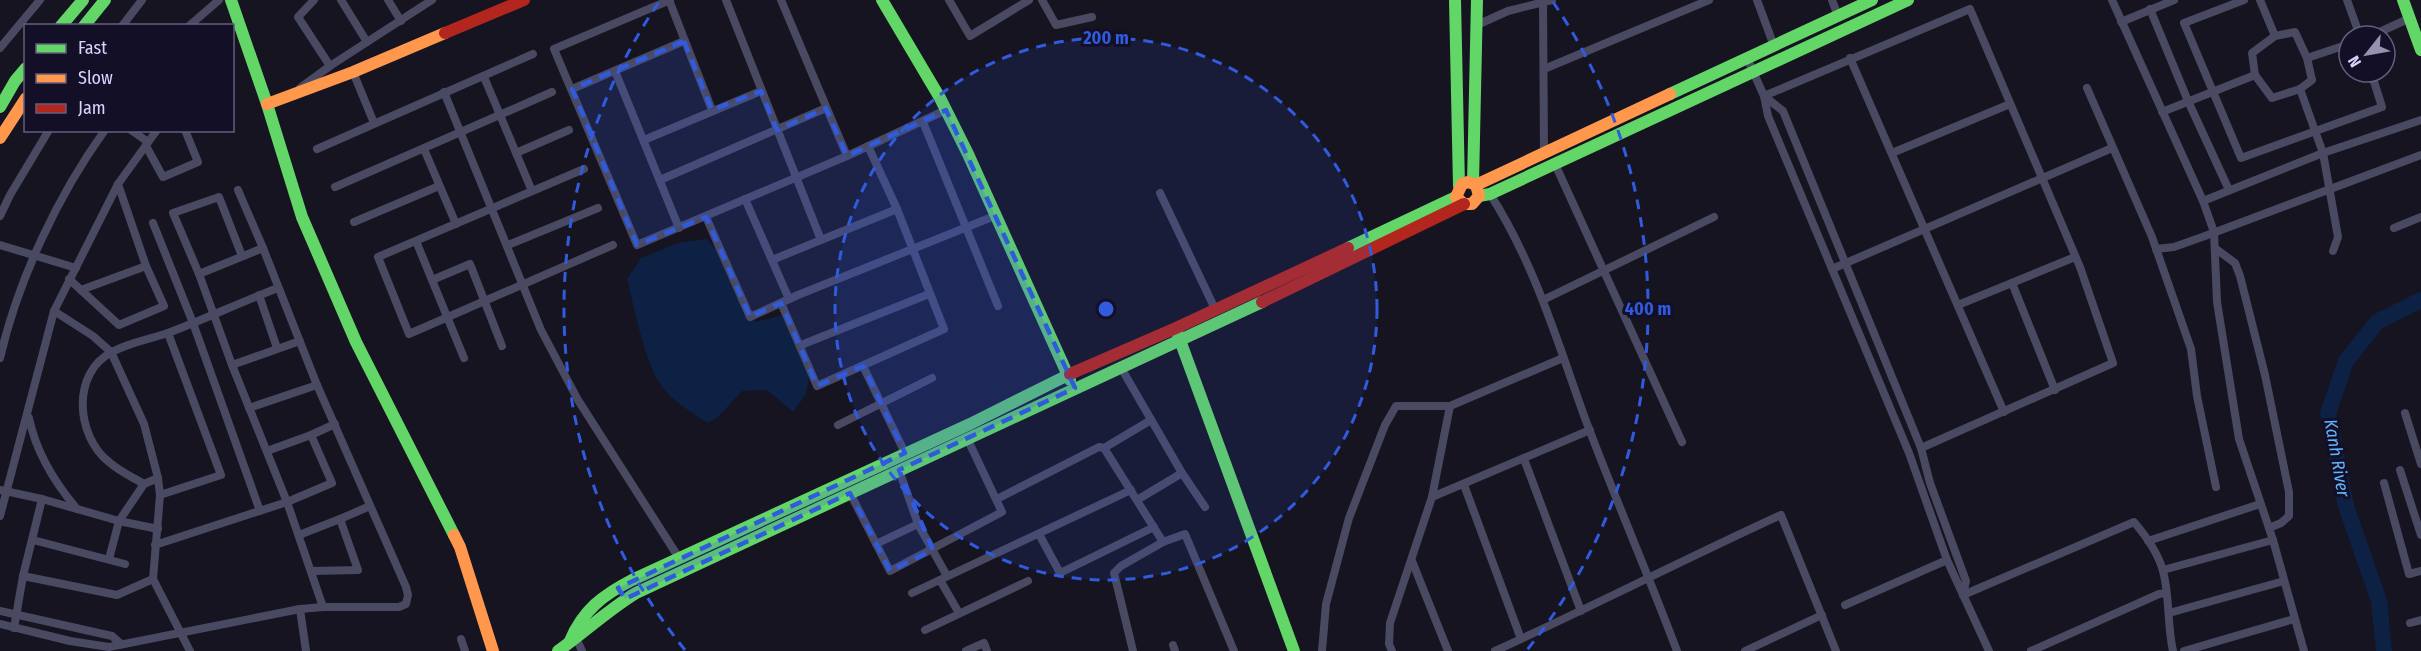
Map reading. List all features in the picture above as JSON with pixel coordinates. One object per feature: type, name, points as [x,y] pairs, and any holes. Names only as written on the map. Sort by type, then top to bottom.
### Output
[{"type":"street","points":[[0,48],[40,0]]},
{"type":"street","points":[[63,24],[83,0]]},
{"type":"street","points":[[86,24],[105,0]]},
{"type":"street","points":[[124,24],[142,0]]},
{"type":"street","points":[[191,24],[219,0]]},
{"type":"street","points":[[231,0],[267,104],[302,217],[356,342],[460,547],[493,651]]},
{"type":"street","points":[[314,0],[298,17],[330,66]]},
{"type":"street","points":[[341,0],[367,42]]},
{"type":"street","points":[[388,0],[401,21]]},
{"type":"street","points":[[286,98],[330,66],[432,0]]},
{"type":"street","points":[[267,104],[352,72],[524,0]]},
{"type":"street","points":[[712,110],[669,0],[554,49],[637,246],[847,156],[945,110]]},
{"type":"street","points":[[726,0],[821,240]]},
{"type":"street","points":[[781,0],[847,156]]},
{"type":"street","points":[[882,0],[945,110],[997,215],[1026,286],[1075,388]]},
{"type":"street","points":[[949,0],[970,36],[1029,0]]},
{"type":"street","points":[[1042,0],[1056,25],[1092,17]]},
{"type":"street","points":[[1455,0],[1460,196]]},
{"type":"street","points":[[582,651],[573,639],[576,624],[600,598],[618,588],[970,424],[1068,375],[1178,334],[1215,309],[1460,196],[1475,202],[1479,190],[1477,0]]},
{"type":"street","points":[[1544,69],[1709,0]]},
{"type":"street","points":[[1757,0],[1774,46]]},
{"type":"street","points":[[1833,0],[1838,16]]},
{"type":"street","points":[[1479,190],[1544,154],[1872,0]]},
{"type":"street","points":[[1479,190],[1555,164],[1908,0]]},
{"type":"street","points":[[2112,0],[2203,201],[2214,232],[2217,302],[2240,439],[2269,528],[2304,651]]},
{"type":"street","points":[[2121,22],[2174,0]]},
{"type":"street","points":[[2244,0],[2184,23],[2241,159],[2382,107],[2375,84]]},
{"type":"street","points":[[2260,0],[2275,36]]},
{"type":"street","points":[[2347,0],[2356,24]]},
{"type":"street","points":[[2403,0],[2421,50]]},
{"type":"street","points":[[1477,25],[1508,11],[1546,1],[1544,154]]},
{"type":"street","points":[[1764,96],[1970,9],[2075,257],[2113,363],[1921,448]]},
{"type":"street","points":[[2150,9],[2188,101],[2229,190]]},
{"type":"street","points":[[2397,24],[2410,18]]},
{"type":"street","points":[[2295,32],[2307,58],[2312,80],[2300,89],[2272,98],[2255,75],[2252,53],[2275,36],[2295,32]]},
{"type":"street","points":[[572,89],[684,42]]},
{"type":"street","points":[[2307,58],[2337,48]]},
{"type":"street","points":[[317,148],[444,92],[484,77],[532,54]]},
{"type":"street","points":[[1747,58],[1764,96],[1768,116],[1909,453],[1947,560],[1989,651]]},
{"type":"street","points":[[1850,58],[2004,412]]},
{"type":"street","points":[[0,107],[24,70]]},
{"type":"street","points":[[615,71],[679,228]]},
{"type":"street","points":[[352,72],[374,123]]},
{"type":"street","points":[[2162,112],[2255,75]]},
{"type":"street","points":[[484,77],[532,190]]},
{"type":"street","points":[[2087,88],[2156,249],[2191,349],[2216,487]]},
{"type":"street","points":[[2300,89],[2323,153],[2338,237],[2333,251]]},
{"type":"street","points":[[644,140],[761,91]]},
{"type":"street","points":[[444,92],[508,244],[541,330],[578,400],[679,558]]},
{"type":"street","points":[[335,187],[552,92]]},
{"type":"street","points":[[1764,96],[1783,111],[1921,448],[1930,483],[1966,581],[1963,595]]},
{"type":"street","points":[[0,138],[24,101]]},
{"type":"street","points":[[1892,153],[2010,104]]},
{"type":"street","points":[[660,180],[826,108]]},
{"type":"street","points":[[2203,201],[2323,153],[2421,120]]},
{"type":"street","points":[[922,122],[998,306]]},
{"type":"street","points":[[516,153],[569,130]]},
{"type":"street","points":[[0,216],[47,132]]},
{"type":"street","points":[[0,358],[8,324],[35,254],[74,179],[104,132]]},
{"type":"street","points":[[133,132],[147,144],[163,177],[198,162],[185,132]]},
{"type":"street","points":[[0,516],[3,490],[28,415],[54,311],[118,184],[156,132]]},
{"type":"street","points":[[745,199],[772,260],[817,386],[944,329],[928,294],[897,209],[868,146]]},
{"type":"street","points":[[1832,269],[2112,148]]},
{"type":"street","points":[[424,149],[456,224]]},
{"type":"street","points":[[2156,249],[2174,247],[2421,155]]},
{"type":"street","points":[[1555,164],[1682,442]]},
{"type":"street","points":[[584,169],[378,258],[409,334],[448,319],[613,245]]},
{"type":"street","points":[[558,651],[625,599],[1120,366],[1178,334],[1460,196],[1465,182],[1479,190],[1505,218],[1543,300],[1590,430],[1677,651]]},
{"type":"street","points":[[69,279],[119,325],[164,306],[146,266],[118,184]]},
{"type":"street","points":[[354,222],[440,186]]},
{"type":"street","points":[[0,624],[109,647],[119,647],[181,632],[300,609],[399,607],[407,602],[406,587],[317,385],[238,190]]},
{"type":"street","points":[[1160,193],[1215,309]]},
{"type":"street","points":[[242,256],[219,197],[173,213],[199,274],[232,365],[287,502],[323,607]]},
{"type":"street","points":[[508,244],[597,208]]},
{"type":"street","points":[[772,260],[897,209]]},
{"type":"street","points":[[706,217],[750,317],[997,215]]},
{"type":"street","points":[[1543,300],[1714,217]]},
{"type":"street","points":[[2394,228],[2421,217]]},
{"type":"street","points":[[153,223],[193,323],[260,511]]},
{"type":"street","points":[[416,241],[464,358]]},
{"type":"street","points":[[0,244],[76,268]]},
{"type":"street","points":[[199,274],[263,248]]},
{"type":"street","points":[[2216,249],[2235,263],[2240,276],[2265,375],[2289,492],[2289,516],[2281,523],[2269,528]]},
{"type":"street","points":[[1958,305],[2075,257]]},
{"type":"street","points":[[432,280],[470,264],[502,345]]},
{"type":"street","points":[[81,290],[146,266]]},
{"type":"street","points":[[2012,283],[2055,390]]},
{"type":"street","points":[[144,484],[107,461],[85,425],[81,398],[88,379],[98,363],[111,352],[168,333],[278,288]]},
{"type":"street","points":[[801,345],[928,294]]},
{"type":"street","points":[[260,295],[277,348]]},
{"type":"street","points":[[54,311],[93,336],[111,352],[144,424],[160,495],[153,579],[190,651]]},
{"type":"street","points":[[160,495],[221,475],[168,333]]},
{"type":"street","points":[[1178,334],[1294,651]]},
{"type":"street","points":[[232,365],[300,341]]},
{"type":"street","points":[[1322,651],[1326,604],[1349,518],[1386,425],[1396,406],[1450,406],[1563,358]]},
{"type":"street","points":[[863,366],[905,453]]},
{"type":"street","points":[[1120,366],[1182,473],[1205,507]]},
{"type":"street","points":[[838,425],[932,378]]},
{"type":"street","points":[[249,408],[317,385]]},
{"type":"street","points":[[1392,651],[1389,644],[1390,623],[1432,497],[1450,406]]},
{"type":"street","points":[[2405,413],[2421,464]]},
{"type":"street","points":[[28,415],[32,432],[59,488],[78,509]]},
{"type":"street","points":[[997,499],[1099,447],[1104,448],[1151,420]]},
{"type":"street","points":[[267,451],[335,424]]},
{"type":"street","points":[[1432,497],[1590,430]]},
{"type":"street","points":[[155,545],[287,502],[332,483],[311,435]]},
{"type":"street","points":[[850,493],[890,571],[1000,515],[1002,509],[968,438]]},
{"type":"street","points":[[1104,448],[1163,542]]},
{"type":"street","points":[[1524,459],[1581,611]]},
{"type":"street","points":[[899,470],[918,524],[933,550],[959,613]]},
{"type":"street","points":[[2400,470],[2421,535]]},
{"type":"street","points":[[1137,500],[1182,473]]},
{"type":"street","points":[[109,559],[119,521],[144,484],[158,478]]},
{"type":"street","points":[[2384,483],[2409,574],[2421,571]]},
{"type":"street","points":[[1464,484],[1521,639]]},
{"type":"street","points":[[3,490],[158,529]]},
{"type":"street","points":[[912,593],[1131,490]]},
{"type":"street","points":[[14,628],[23,576],[42,499]]},
{"type":"street","points":[[2148,541],[2260,504]]},
{"type":"street","points":[[299,535],[369,506]]},
{"type":"street","points":[[1495,651],[1781,514],[1836,651]]},
{"type":"street","points":[[312,571],[358,570],[340,519]]},
{"type":"street","points":[[1963,595],[2134,522],[2148,541],[2163,570],[2169,613],[2169,635],[2173,651]]},
{"type":"street","points":[[876,544],[918,524]]},
{"type":"street","points":[[1039,534],[1060,573],[1154,527]]},
{"type":"street","points":[[1133,651],[1114,573],[1121,566],[1163,542],[1185,534],[1234,651]]},
{"type":"street","points":[[33,540],[125,564]]},
{"type":"street","points":[[2163,570],[2272,540]]},
{"type":"street","points":[[1845,605],[1947,560]]},
{"type":"street","points":[[1412,561],[1448,651]]},
{"type":"street","points":[[23,576],[117,596],[153,579]]},
{"type":"street","points":[[926,630],[1028,581]]},
{"type":"street","points":[[2169,613],[2284,581]]},
{"type":"street","points":[[618,588],[625,599]]},
{"type":"street","points":[[2031,651],[2159,594],[2166,593]]},
{"type":"street","points":[[300,609],[306,651]]},
{"type":"street","points":[[0,611],[112,636],[119,647]]},
{"type":"street","points":[[1745,651],[1822,615]]},
{"type":"street","points":[[2184,651],[2294,619]]},
{"type":"street","points":[[2410,623],[2421,620]]},
{"type":"street","points":[[461,639],[465,651]]},
{"type":"street","points":[[966,651],[984,643],[987,651]]},
{"type":"highlighted area","points":[[684,41],[712,110],[761,91],[777,130],[826,108],[847,156],[946,110],[1075,388],[899,470],[933,550],[890,571],[850,493],[625,599],[618,588],[632,580],[905,453],[863,366],[817,386],[781,303],[750,317],[706,217],[637,245],[572,89]]},
{"type":"water","points":[[707,239],[723,258],[747,316],[756,322],[782,315],[809,377],[806,394],[793,412],[767,390],[742,391],[718,417],[708,423],[671,396],[655,375],[641,334],[627,279],[641,258],[678,243]]},
{"type":"waterway","name":"Kanh River","points":[[2384,651],[2379,601],[2346,506],[2328,413],[2346,361],[2377,322],[2421,300]]},
{"type":"traffic: fast","points":[[63,24],[83,0]]},
{"type":"traffic: fast","points":[[86,24],[105,0]]},
{"type":"traffic: fast","points":[[231,0],[267,104],[302,217],[356,342],[454,535]]},
{"type":"traffic: fast","points":[[882,0],[940,98],[968,154],[1070,380]]},
{"type":"traffic: fast","points":[[1455,0],[1459,186]]},
{"type":"traffic: fast","points":[[1473,183],[1477,0]]},
{"type":"traffic: fast","points":[[1670,94],[1872,0]]},
{"type":"traffic: fast","points":[[1479,196],[1490,194],[1908,0]]},
{"type":"traffic: fast","points":[[2403,0],[2421,50]]},
{"type":"traffic: fast","points":[[0,107],[24,70]]},
{"type":"traffic: fast","points":[[1348,248],[1456,197]]},
{"type":"traffic: fast","points":[[558,651],[636,593],[1262,302]]},
{"type":"traffic: fast","points":[[1177,332],[1294,651]]},
{"type":"traffic: fast","points":[[570,641],[581,620],[595,604],[632,580],[970,424],[1070,374]]},
{"type":"traffic: slow","points":[[267,104],[353,72],[445,33]]},
{"type":"traffic: slow","points":[[1476,185],[1479,196],[1472,204],[1464,204],[1456,197],[1462,184],[1468,182],[1476,185],[1670,94]]},
{"type":"traffic: slow","points":[[0,138],[24,101]]},
{"type":"traffic: slow","points":[[454,535],[460,547],[493,651]]},
{"type":"traffic: jam","points":[[445,33],[524,0]]},
{"type":"traffic: jam","points":[[1262,302],[1464,204]]},
{"type":"traffic: jam","points":[[1070,374],[1176,328],[1348,248]]}]
